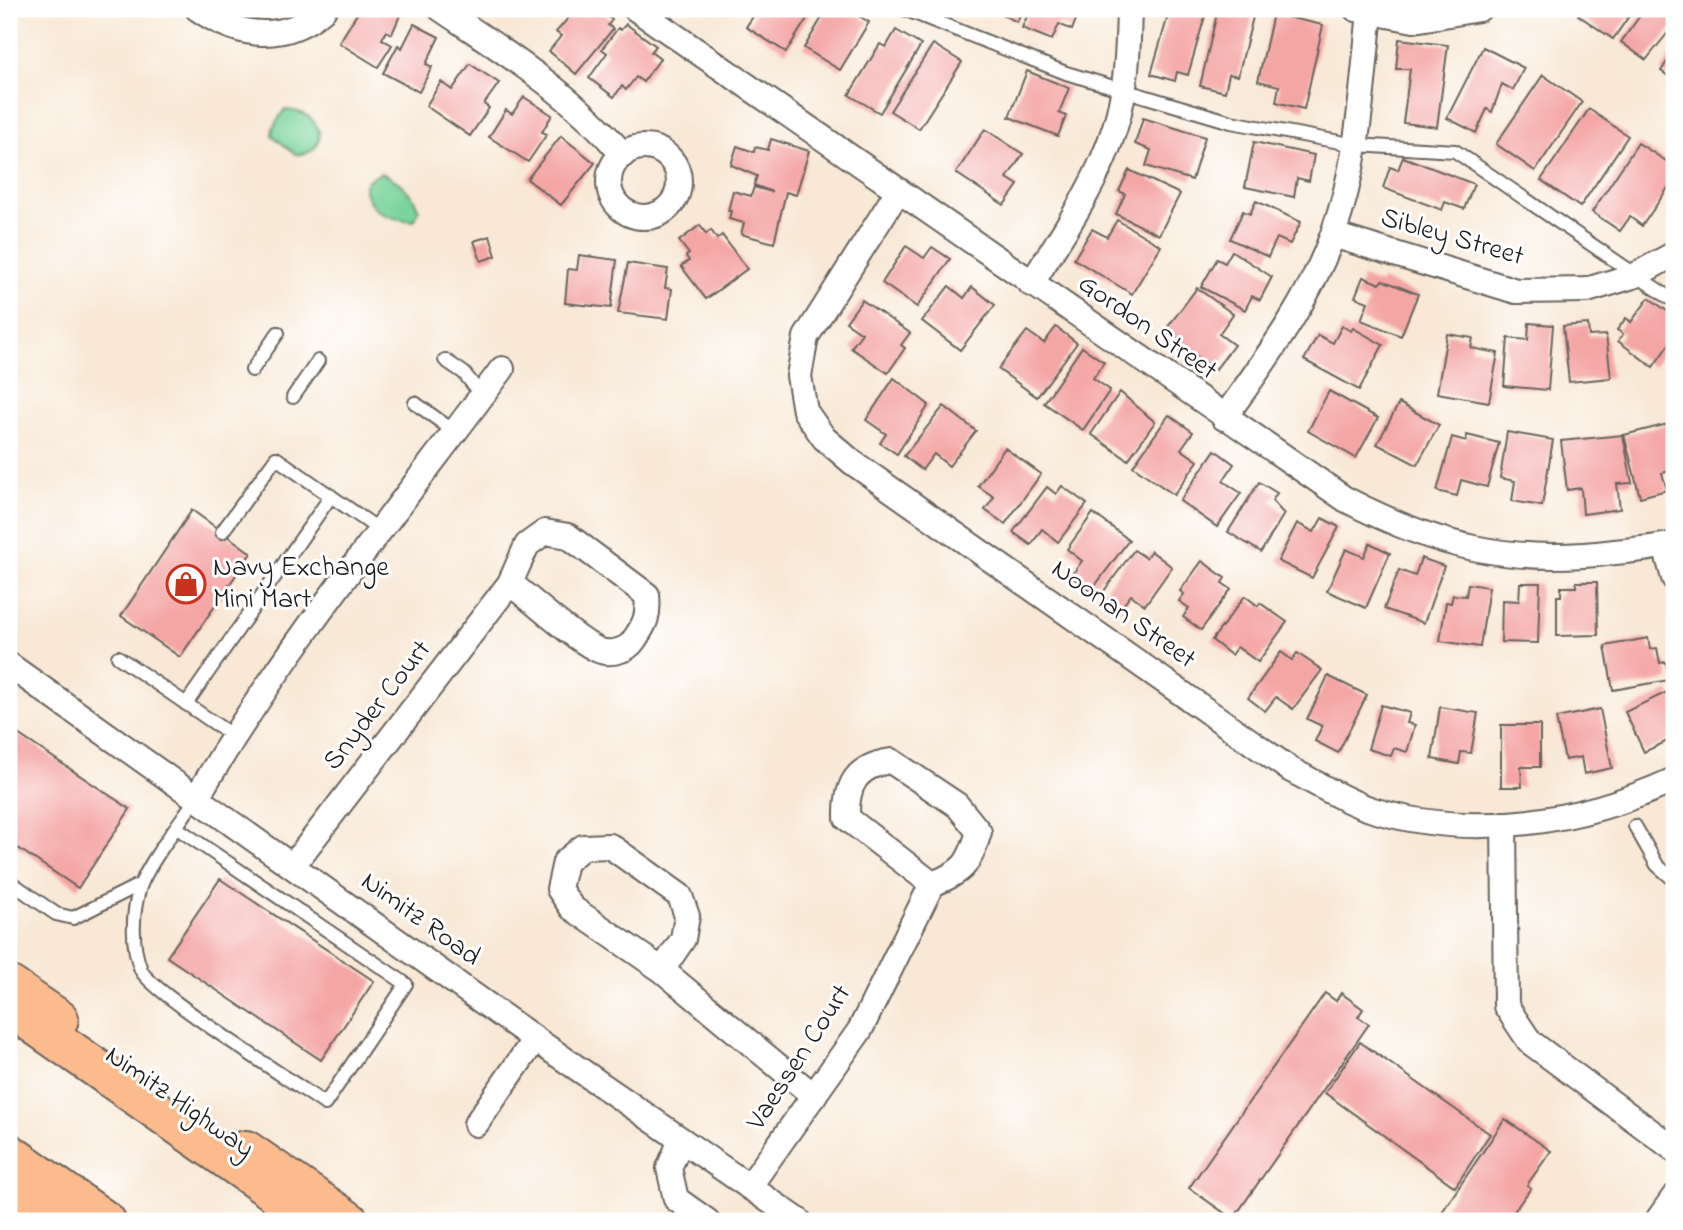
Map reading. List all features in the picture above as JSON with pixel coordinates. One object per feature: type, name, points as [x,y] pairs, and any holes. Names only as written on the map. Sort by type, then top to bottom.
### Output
[{"type":"main road","points":[[12,1003],[337,1220]]},
{"type":"main road","points":[[9,1153],[106,1221]]},
{"type":"main road","points":[[9,1178],[73,1221]]},
{"type":"main road","points":[[9,1187],[57,1221]]},
{"type":"street","points":[[198,9],[233,28],[261,33],[304,26],[324,9]]},
{"type":"street","points":[[441,9],[528,68],[594,120],[623,155]]},
{"type":"street","name":"Gordon Street","points":[[636,9],[1325,488],[1412,531],[1476,549],[1543,558],[1670,545]]},
{"type":"street","points":[[1031,284],[1098,170],[1116,124],[1123,91],[1129,9]]},
{"type":"street","points":[[1224,418],[1296,311],[1333,235],[1356,145],[1362,10],[1414,20],[1479,9]]},
{"type":"street","name":"Noonan Street","points":[[898,191],[806,337],[799,376],[806,411],[824,438],[852,462],[1291,770],[1371,809],[1428,822],[1504,824],[1567,818],[1631,799],[1674,779]]},
{"type":"street","name":"Sibley Street","points":[[1333,235],[1516,291],[1587,290],[1636,275],[1674,254]]},
{"type":"street","points":[[197,797],[233,736],[414,482],[502,369]]},
{"type":"street","name":"Snyder Court","points":[[293,865],[510,583],[527,545],[545,532],[568,536],[647,595],[649,614],[629,648],[619,651],[598,650],[510,583]]},
{"type":"street","points":[[1670,545],[1674,578]]},
{"type":"street","name":"Nimitz Road","points":[[9,665],[535,1039],[799,1221]]},
{"type":"street","points":[[891,761],[957,805],[979,832],[971,857],[957,875],[932,884],[847,818],[851,783],[870,764],[891,761]]},
{"type":"street","points":[[1504,824],[1506,1006],[1530,1042],[1674,1149]]},
{"type":"street","points":[[662,970],[683,939],[687,916],[680,896],[610,846],[583,846],[565,862],[559,889],[572,908],[662,970],[814,1096]]},
{"type":"street","name":"Vaessen Court","points":[[749,1187],[860,1030],[932,884]]},
{"type":"street","points":[[476,1125],[535,1039]]},
{"type":"street","points":[[681,1140],[670,1168],[676,1199],[707,1221]]},
{"type":"street","points":[[1657,1221],[1674,1197]]},
{"type":"lane","points":[[904,9],[1037,62],[1123,91],[1231,122],[1356,145],[1455,151],[1674,301]]},
{"type":"lane","points":[[252,370],[278,333]]},
{"type":"lane","points":[[445,360],[464,373],[482,396]]},
{"type":"lane","points":[[293,397],[318,361]]},
{"type":"lane","points":[[415,403],[455,432]]},
{"type":"lane","points":[[222,532],[276,458],[381,531]]},
{"type":"lane","points":[[186,704],[331,496]]},
{"type":"lane","points":[[118,656],[233,736]]},
{"type":"lane","points":[[177,828],[407,984],[325,1104],[172,999],[142,972],[134,940],[134,914],[141,884],[177,828],[197,797]]},
{"type":"lane","points":[[1635,826],[1657,865],[1674,880]]},
{"type":"lane","points":[[9,881],[56,914],[73,918],[141,884]]},
{"type":"green space","points":[[284,110],[299,112],[309,117],[316,125],[319,134],[314,149],[295,154],[272,135],[273,128]]},
{"type":"green space","points":[[381,173],[394,179],[412,197],[419,210],[414,221],[389,217],[371,204],[364,188],[368,180]]},
{"type":"building","points":[[360,9],[393,9],[401,13],[392,34],[386,31],[382,39],[392,45],[378,67],[339,43]]},
{"type":"building","points":[[576,9],[598,9],[612,20],[608,25],[613,29],[576,74],[549,51],[561,36],[556,32]]},
{"type":"building","points":[[758,9],[813,9],[786,52],[746,27]]},
{"type":"building","points":[[827,9],[854,9],[852,12],[869,22],[840,70],[804,48]]},
{"type":"building","points":[[991,9],[1023,9],[1017,22]]},
{"type":"building","points":[[1030,9],[1080,9],[1072,30],[1059,24],[1052,40],[1022,28]]},
{"type":"building","points":[[1170,9],[1207,9],[1188,75],[1177,72],[1175,81],[1151,74]]},
{"type":"building","points":[[1218,9],[1254,13],[1238,76],[1229,74],[1225,92],[1200,86]]},
{"type":"building","points":[[1582,9],[1634,9],[1613,39],[1578,15]]},
{"type":"building","points":[[1645,9],[1674,9],[1674,25],[1646,60],[1621,42]]},
{"type":"building","points":[[1273,14],[1323,25],[1304,109],[1276,102],[1279,86],[1258,81]]},
{"type":"building","points":[[414,24],[439,37],[426,64],[432,67],[419,92],[383,73],[398,45],[402,48]]},
{"type":"building","points":[[626,24],[656,46],[651,52],[660,59],[643,82],[636,77],[626,90],[622,86],[614,97],[589,78],[607,53],[602,49],[618,28],[621,30]]},
{"type":"building","points":[[896,30],[921,45],[880,113],[849,95],[880,44],[886,47]]},
{"type":"building","points":[[1399,39],[1448,45],[1437,127],[1403,123],[1410,69],[1396,69]]},
{"type":"building","points":[[933,44],[962,62],[919,129],[890,111]]},
{"type":"building","points":[[1483,47],[1524,68],[1513,90],[1502,84],[1492,112],[1487,109],[1476,133],[1447,118]]},
{"type":"building","points":[[1674,51],[1674,80],[1661,71]]},
{"type":"building","points":[[470,64],[499,83],[484,104],[489,108],[470,136],[426,106],[441,82],[452,90]]},
{"type":"building","points":[[1027,71],[1069,88],[1059,113],[1066,116],[1058,136],[1009,117]]},
{"type":"building","points":[[1543,75],[1582,102],[1535,171],[1496,144]]},
{"type":"building","points":[[524,97],[552,115],[542,132],[547,134],[528,162],[489,137],[506,110],[512,114]]},
{"type":"building","points":[[1589,109],[1628,136],[1580,207],[1541,180]]},
{"type":"building","points":[[1143,118],[1205,137],[1192,180],[1146,166],[1151,150],[1135,144]]},
{"type":"building","points":[[985,129],[1023,154],[1007,178],[1018,185],[1004,205],[956,173]]},
{"type":"building","points":[[561,136],[595,163],[561,205],[527,179]]},
{"type":"building","points":[[771,139],[809,151],[796,195],[786,192],[774,243],[741,234],[744,223],[729,219],[731,211],[728,211],[733,191],[751,196],[754,187],[772,192],[754,185],[757,176],[731,165],[737,146],[754,152],[755,147],[768,150]]},
{"type":"building","points":[[1254,142],[1314,155],[1309,181],[1297,178],[1294,197],[1245,187]]},
{"type":"building","points":[[1638,143],[1674,166],[1674,179],[1642,226],[1630,217],[1620,231],[1592,212]]},
{"type":"building","points":[[1403,157],[1474,184],[1464,209],[1445,202],[1442,210],[1383,188],[1390,167],[1398,170]]},
{"type":"building","points":[[1129,170],[1180,194],[1159,235],[1116,214],[1125,194],[1119,191]]},
{"type":"building","points":[[1256,201],[1301,222],[1290,244],[1277,238],[1268,257],[1230,239],[1243,211],[1250,214]]},
{"type":"building","points":[[1117,220],[1161,246],[1132,294],[1074,259],[1092,229],[1107,237]]},
{"type":"building","points":[[700,225],[706,234],[711,230],[717,239],[722,235],[747,269],[706,299],[681,266],[689,261],[686,256],[689,254],[679,241]]},
{"type":"building","points":[[490,236],[496,256],[481,261],[474,241]]},
{"type":"building","points":[[906,246],[924,258],[932,247],[950,259],[917,307],[882,283]]},
{"type":"building","points":[[1232,251],[1272,277],[1260,300],[1252,296],[1245,310],[1201,287],[1217,259],[1225,263]]},
{"type":"building","points":[[579,255],[617,260],[611,308],[565,303],[568,269],[577,270]]},
{"type":"building","points":[[628,263],[668,269],[665,288],[672,289],[668,319],[618,313]]},
{"type":"building","points":[[1363,277],[1380,284],[1382,280],[1418,294],[1401,336],[1361,320],[1368,302],[1355,297]]},
{"type":"building","points":[[949,286],[964,298],[972,287],[995,305],[960,350],[922,321]]},
{"type":"building","points":[[1197,288],[1233,314],[1219,334],[1234,345],[1215,370],[1164,332]]},
{"type":"building","points":[[1649,298],[1674,316],[1674,337],[1653,367],[1618,341],[1623,334],[1617,330],[1626,318],[1631,322]]},
{"type":"building","points":[[862,300],[910,333],[901,345],[905,348],[888,373],[851,348],[862,333],[846,322]]},
{"type":"building","points":[[1529,323],[1553,325],[1548,390],[1504,386],[1508,338],[1528,340]]},
{"type":"building","points":[[1588,324],[1589,336],[1606,335],[1611,378],[1569,382],[1563,326]]},
{"type":"building","points":[[1342,326],[1351,331],[1353,328],[1383,345],[1359,390],[1304,360],[1318,335],[1333,343]]},
{"type":"building","points":[[1056,327],[1077,343],[1037,397],[998,369],[1027,331],[1044,343]]},
{"type":"building","points":[[1447,334],[1473,338],[1471,348],[1498,353],[1489,402],[1437,393]]},
{"type":"building","points":[[1082,347],[1104,362],[1093,378],[1110,390],[1083,430],[1044,403]]},
{"type":"building","points":[[894,378],[929,405],[897,454],[880,443],[886,434],[866,420]]},
{"type":"building","points":[[1329,391],[1378,418],[1356,458],[1308,431]]},
{"type":"building","points":[[1120,392],[1155,422],[1128,460],[1091,434]]},
{"type":"building","points":[[1399,403],[1439,425],[1417,465],[1377,444]]},
{"type":"building","points":[[944,406],[976,431],[949,466],[934,454],[922,470],[904,456]]},
{"type":"building","points":[[1169,415],[1193,432],[1181,449],[1198,461],[1174,495],[1133,466]]},
{"type":"building","points":[[1672,423],[1674,470],[1662,473],[1667,490],[1640,497],[1624,435]]},
{"type":"building","points":[[1507,432],[1553,440],[1542,506],[1512,501],[1515,481],[1500,478]]},
{"type":"building","points":[[1467,435],[1499,443],[1487,487],[1461,480],[1457,496],[1437,491],[1452,437],[1466,441]]},
{"type":"building","points":[[1623,435],[1632,483],[1617,484],[1620,509],[1583,514],[1581,488],[1567,490],[1561,441]]},
{"type":"building","points":[[1005,448],[1041,474],[1005,524],[985,510],[994,497],[978,486]]},
{"type":"building","points":[[1215,450],[1234,464],[1223,481],[1241,493],[1217,527],[1180,501]]},
{"type":"building","points":[[1259,482],[1277,493],[1272,501],[1284,514],[1261,552],[1228,532]]},
{"type":"building","points":[[1062,486],[1087,504],[1058,542],[1042,529],[1031,545],[1013,532],[1047,487],[1056,494]]},
{"type":"building","name":"Navy Exchange Mini Mart","points":[[192,510],[251,553],[180,657],[121,616]]},
{"type":"building","points":[[1093,513],[1129,540],[1091,591],[1071,576],[1082,561],[1067,549]]},
{"type":"building","points":[[1322,518],[1339,527],[1312,578],[1278,561],[1297,523],[1314,532]]},
{"type":"building","points":[[1370,543],[1390,553],[1366,608],[1327,591],[1346,549],[1364,557]]},
{"type":"building","points":[[1134,550],[1146,558],[1151,551],[1172,567],[1145,605],[1131,595],[1120,609],[1101,595]]},
{"type":"building","points":[[1421,558],[1444,566],[1424,623],[1384,609],[1399,570],[1415,576]]},
{"type":"building","points":[[1202,561],[1225,578],[1222,583],[1231,589],[1201,630],[1183,617],[1189,608],[1179,601],[1184,594],[1180,591]]},
{"type":"building","points":[[1576,582],[1597,582],[1598,635],[1557,636],[1557,596],[1561,596],[1561,587],[1576,587]]},
{"type":"building","points":[[1520,583],[1540,583],[1538,643],[1501,642],[1502,600],[1519,601]]},
{"type":"building","points":[[1468,584],[1489,587],[1480,647],[1440,641],[1446,602],[1451,603],[1453,595],[1466,596]]},
{"type":"building","points":[[1245,596],[1287,622],[1258,662],[1237,647],[1231,655],[1212,640]]},
{"type":"building","points":[[1648,638],[1650,649],[1657,648],[1660,663],[1666,662],[1669,680],[1613,690],[1605,646]]},
{"type":"building","points":[[1281,652],[1292,660],[1297,653],[1322,670],[1293,709],[1276,697],[1265,711],[1248,698]]},
{"type":"building","points":[[1328,676],[1367,695],[1338,753],[1315,741],[1322,726],[1307,719]]},
{"type":"building","points":[[1669,691],[1674,702],[1674,738],[1644,752],[1625,712]]},
{"type":"building","points":[[1381,705],[1410,713],[1407,723],[1415,725],[1407,752],[1394,748],[1391,756],[1368,749]]},
{"type":"building","points":[[1440,707],[1478,713],[1471,753],[1461,752],[1459,764],[1432,759]]},
{"type":"building","points":[[1600,709],[1612,768],[1584,774],[1581,757],[1565,760],[1556,718]]},
{"type":"building","points":[[1501,725],[1540,725],[1540,767],[1521,767],[1522,787],[1501,787]]},
{"type":"building","points":[[9,728],[130,809],[78,888],[9,842]]},
{"type":"building","points":[[220,879],[374,981],[321,1060],[167,957]]},
{"type":"building","points":[[1325,993],[1336,1001],[1341,993],[1363,1009],[1358,1017],[1369,1024],[1233,1219],[1189,1188]]},
{"type":"building","points":[[1360,1042],[1490,1134],[1455,1187],[1325,1093]]},
{"type":"building","points":[[1505,1119],[1551,1151],[1527,1185],[1531,1188],[1507,1221],[1436,1221]]},
{"type":"place","name":"Navy Exchange Mini Mart","points":[[186,584]]}]
